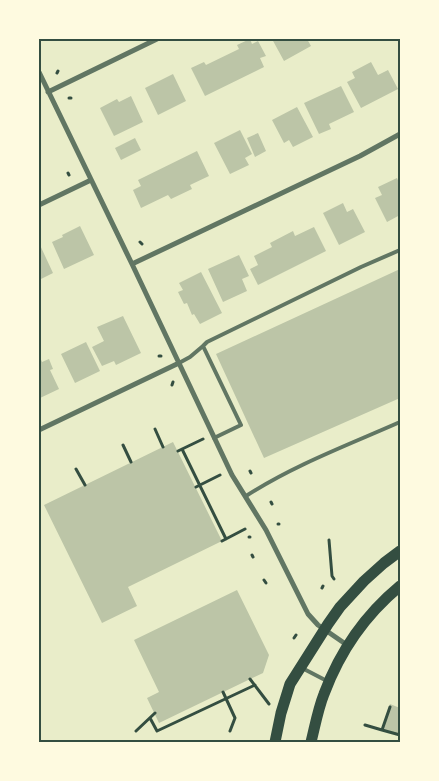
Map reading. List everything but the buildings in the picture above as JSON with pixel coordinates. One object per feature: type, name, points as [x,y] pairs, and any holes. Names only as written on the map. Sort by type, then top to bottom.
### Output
[{"type":"main road","points":[[275,742],[290,684],[324,630],[350,596],[374,571],[400,551]]},
{"type":"main road","points":[[311,742],[323,695],[347,645],[367,618],[400,586]]},
{"type":"street","points":[[48,92],[157,39]]},
{"type":"street","points":[[39,72],[232,475],[266,530],[305,609],[324,630],[347,645]]},
{"type":"street","points":[[132,264],[360,156],[400,134]]},
{"type":"street","points":[[39,205],[91,180]]},
{"type":"street","points":[[39,430],[179,363]]},
{"type":"lane","points":[[179,363],[190,357],[207,342],[400,250]]},
{"type":"lane","points":[[203,346],[241,426],[214,438]]},
{"type":"lane","points":[[246,496],[295,468],[400,422]]},
{"type":"lane","points":[[301,668],[329,682]]},
{"type":"path","points":[[155,429],[163,447]]},
{"type":"path","points":[[203,439],[180,450],[224,540],[245,529]]},
{"type":"path","points":[[123,445],[131,462]]},
{"type":"path","points":[[76,469],[85,485]]},
{"type":"path","points":[[197,486],[220,475]]},
{"type":"path","points":[[329,540],[332,576],[334,579]]},
{"type":"path","points":[[250,679],[268,704]]},
{"type":"path","points":[[150,718],[157,731],[255,685]]},
{"type":"path","points":[[223,692],[235,718],[230,731]]},
{"type":"path","points":[[382,730],[390,708]]},
{"type":"path","points":[[136,731],[155,712]]},
{"type":"path","points":[[365,725],[400,735]]}]
